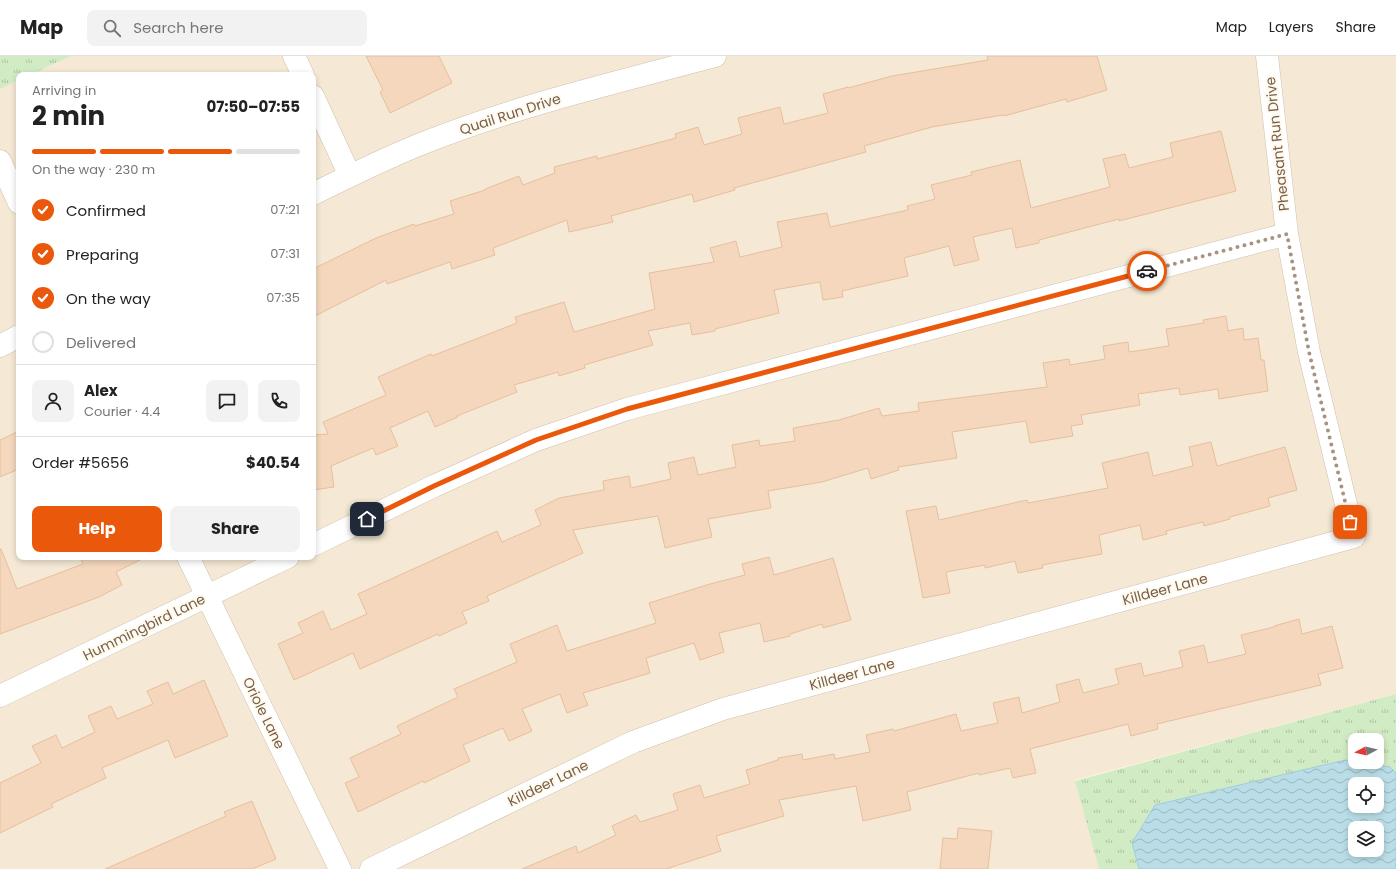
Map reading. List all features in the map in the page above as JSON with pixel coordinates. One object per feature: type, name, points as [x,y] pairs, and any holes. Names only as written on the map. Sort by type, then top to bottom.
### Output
[{"type":"street","points":[[294,56],[302,72]]},
{"type":"street","name":"Quail Run Drive","points":[[316,193],[426,142],[505,114],[586,90],[715,56]]},
{"type":"street","name":"Pheasant Run Drive","points":[[1267,56],[1287,234],[1309,352],[1354,537]]},
{"type":"street","points":[[316,102],[350,176]]},
{"type":"street","points":[[0,161],[16,196]]},
{"type":"street","points":[[316,544],[434,486],[536,440],[627,409],[1287,234]]},
{"type":"street","points":[[0,346],[16,338]]},
{"type":"street","name":"Killdeer Lane","points":[[371,869],[633,742],[723,709],[1354,537]]},
{"type":"street","name":"Oriole Lane","points":[[189,560],[340,869]]},
{"type":"street","name":"Hummingbird Lane","points":[[0,696],[282,560]]},
{"type":"shaded area","points":[[71,56],[1396,56],[1396,694],[1075,780],[1099,869],[0,869],[0,89],[16,81],[16,560],[316,560],[316,72],[36,72]]},
{"type":"green space","points":[[0,56],[71,56],[36,72],[16,72],[16,81],[0,89]]},
{"type":"green space","points":[[1396,694],[1396,869],[1099,869],[1075,781]]},
{"type":"water","points":[[1345,760],[1348,760],[1348,769],[1384,769],[1384,766],[1390,767],[1396,773],[1396,869],[1139,869],[1132,843],[1155,805]]},
{"type":"building","points":[[366,56],[439,56],[452,83],[390,113],[380,92],[383,90]]},
{"type":"building","points":[[987,56],[1097,56],[1107,90],[1067,102],[1066,99],[1004,116],[932,127],[864,146],[866,152],[734,188],[735,190],[694,202],[692,194],[611,216],[613,222],[569,232],[567,220],[493,248],[495,255],[452,269],[450,262],[387,284],[386,280],[316,315],[316,268],[376,238],[414,224],[415,226],[454,214],[450,201],[485,190],[519,176],[523,185],[555,173],[554,167],[597,156],[597,159],[676,138],[675,134],[698,127],[704,145],[742,134],[738,118],[780,107],[784,124],[828,113],[823,94],[892,76],[988,60]]},
{"type":"building","points":[[1221,131],[1236,191],[1119,221],[1119,219],[1039,240],[1039,243],[1016,248],[1012,228],[973,237],[979,260],[954,266],[949,246],[904,258],[908,276],[842,291],[843,297],[823,300],[820,282],[774,290],[779,313],[715,329],[715,331],[692,335],[690,323],[648,331],[653,345],[584,365],[585,368],[559,376],[558,372],[514,385],[517,392],[457,416],[458,417],[435,427],[428,411],[390,428],[398,446],[376,455],[373,448],[331,466],[334,487],[316,490],[316,435],[328,434],[323,422],[386,395],[378,377],[431,354],[432,356],[517,323],[515,317],[564,302],[574,332],[655,309],[649,273],[714,262],[710,248],[736,241],[740,257],[782,247],[777,222],[827,213],[830,227],[908,210],[907,206],[935,199],[931,185],[972,175],[971,172],[1020,160],[1031,208],[1110,187],[1103,159],[1125,154],[1129,168],[1173,157],[1170,143]]},
{"type":"building","points":[[1226,316],[1228,331],[1243,328],[1244,340],[1258,338],[1261,360],[1264,360],[1268,391],[1219,399],[1218,389],[1180,395],[1179,388],[1138,394],[1140,405],[1081,415],[1083,424],[1071,426],[1073,436],[1030,443],[1026,421],[952,432],[957,458],[898,467],[899,470],[871,479],[868,468],[822,482],[768,491],[771,508],[708,519],[712,537],[665,548],[658,516],[573,530],[583,553],[487,596],[489,601],[462,612],[467,623],[439,636],[438,634],[360,669],[353,653],[294,680],[278,644],[303,633],[298,623],[323,611],[331,630],[367,614],[358,594],[497,531],[502,542],[541,525],[535,510],[559,498],[604,490],[603,481],[629,476],[631,488],[671,479],[668,463],[694,457],[698,475],[736,467],[732,445],[759,440],[760,446],[795,441],[793,428],[839,420],[879,408],[882,416],[919,411],[918,403],[1047,387],[1043,363],[1069,359],[1070,365],[1105,359],[1103,346],[1128,342],[1129,352],[1169,346],[1166,329],[1204,323],[1203,320]]},
{"type":"building","points":[[16,432],[16,470],[0,477],[0,440]]},
{"type":"building","points":[[1211,442],[1217,466],[1285,447],[1297,490],[1268,498],[1270,506],[1230,517],[1230,519],[1204,526],[1203,522],[1166,531],[1167,534],[1143,540],[1140,525],[1099,535],[1102,554],[1042,565],[1043,568],[1018,573],[1015,561],[985,568],[985,565],[946,572],[950,593],[923,598],[906,511],[936,506],[939,520],[1027,500],[1028,503],[1108,488],[1102,463],[1148,452],[1153,476],[1193,466],[1189,447]]},
{"type":"building","points":[[0,549],[17,589],[83,564],[81,560],[140,560],[116,572],[122,585],[99,597],[0,634]]},
{"type":"building","points":[[769,557],[774,575],[833,558],[851,620],[823,628],[822,624],[790,634],[790,636],[764,642],[760,623],[719,633],[724,652],[700,660],[694,643],[646,658],[650,673],[583,693],[588,705],[567,713],[560,694],[522,709],[532,731],[509,741],[503,728],[463,745],[470,761],[424,783],[423,781],[358,812],[345,783],[359,777],[350,758],[401,734],[397,726],[458,697],[454,689],[517,662],[510,644],[557,625],[567,651],[656,623],[649,603],[745,575],[742,564]]},
{"type":"building","points":[[1299,619],[1302,634],[1332,626],[1343,668],[1318,674],[1321,685],[1157,724],[1158,729],[1131,736],[1128,724],[1030,749],[1036,773],[1013,778],[1010,768],[979,775],[979,773],[907,792],[911,810],[863,821],[856,786],[779,800],[784,816],[716,836],[721,851],[666,869],[522,869],[576,846],[578,853],[616,835],[612,826],[636,815],[640,822],[678,810],[673,794],[700,785],[704,798],[750,784],[746,770],[778,760],[778,758],[802,754],[803,760],[834,754],[835,759],[870,752],[866,735],[893,729],[894,731],[956,714],[961,731],[998,723],[993,703],[1019,697],[1022,713],[1060,702],[1056,685],[1079,679],[1083,693],[1119,684],[1115,669],[1141,663],[1144,676],[1183,667],[1179,651],[1204,645],[1208,663],[1246,654],[1241,635]]},
{"type":"building","points":[[204,680],[228,736],[175,758],[168,740],[102,768],[106,778],[51,804],[53,807],[0,833],[0,783],[41,763],[32,746],[56,735],[62,748],[95,732],[88,716],[111,706],[117,719],[153,704],[147,691],[168,682],[173,694]]},
{"type":"building","points":[[252,801],[276,859],[252,869],[105,869],[226,816],[224,812]]},
{"type":"building","points":[[958,828],[992,831],[988,869],[940,869],[943,838],[957,839]]},
{"type":"way so far","points":[[1147,271],[1287,234],[1309,352],[1350,522]]},
{"type":"route","points":[[367,519],[434,486],[536,440],[627,409],[1147,271]]}]
